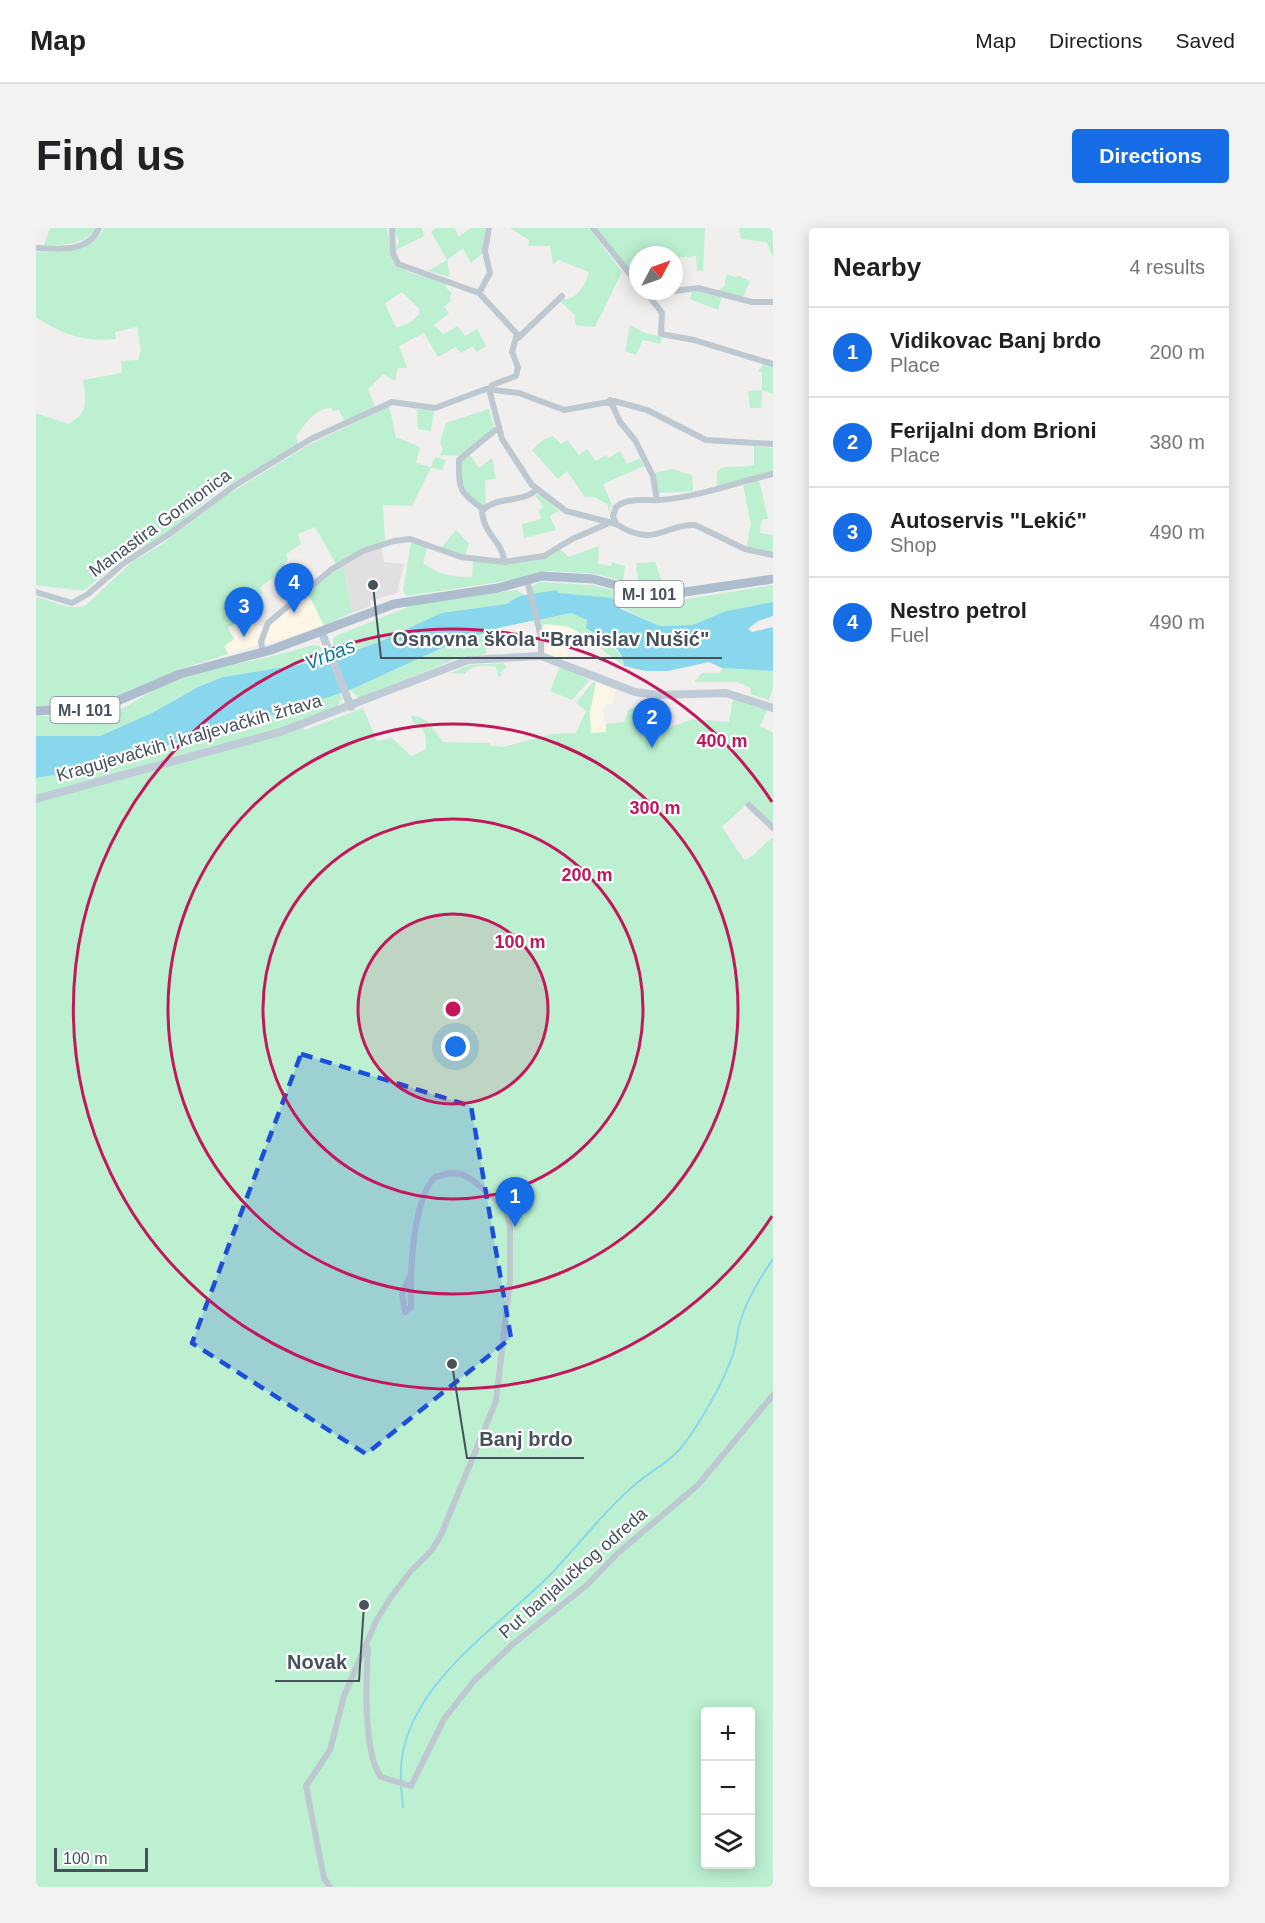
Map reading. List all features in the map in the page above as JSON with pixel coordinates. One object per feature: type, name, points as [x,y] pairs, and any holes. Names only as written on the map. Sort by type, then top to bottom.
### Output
[{"type":"main road","name":"M-I 101","points":[[36,711],[103,707],[180,674],[263,652],[322,633],[404,601],[498,588],[547,576],[593,579],[642,593],[658,595],[773,579]]},
{"type":"street","points":[[36,248],[77,247],[91,240],[99,228]]},
{"type":"street","points":[[392,228],[393,253],[398,264],[479,293],[518,338]]},
{"type":"street","points":[[479,293],[490,273],[485,251],[489,228]]},
{"type":"street","points":[[593,228],[629,273]]},
{"type":"street","points":[[683,290],[698,288],[752,303],[773,302]]},
{"type":"street","points":[[562,296],[518,338],[512,352],[518,367],[516,376],[492,384],[489,389],[502,439],[537,489],[564,510],[608,524],[616,524],[649,536],[695,525],[745,549],[773,555]]},
{"type":"street","points":[[652,300],[662,313],[661,334],[694,340],[773,364]]},
{"type":"street","name":"Manastira Gomionica","points":[[36,592],[72,603],[82,598],[124,563],[168,535],[218,496],[311,440],[389,402],[435,408],[489,389],[519,393],[564,410],[610,400],[647,410],[706,440],[773,444]]},
{"type":"street","points":[[610,400],[620,422],[635,440],[653,476],[657,500]]},
{"type":"street","points":[[483,509],[466,497],[459,486],[459,460],[499,427]]},
{"type":"street","points":[[616,524],[613,512],[620,503],[710,492],[773,474]]},
{"type":"street","points":[[483,509],[507,499],[529,496],[537,489]]},
{"type":"street","points":[[483,509],[483,524],[502,552],[504,562]]},
{"type":"street","points":[[263,652],[261,642],[268,623],[332,569],[363,551],[394,541],[410,539],[461,557],[504,562],[544,556],[572,539],[608,524]]},
{"type":"street","points":[[527,580],[539,628],[541,656],[635,692],[659,695],[726,693],[773,708]]},
{"type":"street","points":[[322,633],[351,707]]},
{"type":"street","name":"Kragujevačkih i kraljevačkih žrtava","points":[[36,799],[280,732],[351,707],[461,662],[541,656]]},
{"type":"street","points":[[749,805],[773,828]]},
{"type":"street","points":[[330,1887],[324,1878],[306,1786],[330,1750],[344,1696],[376,1622],[391,1597],[411,1571],[432,1550],[441,1535],[496,1401],[510,1281],[510,1228],[506,1208],[476,1182],[461,1174],[435,1178],[426,1191],[420,1213],[410,1276],[411,1307],[405,1312],[402,1294],[410,1276]]},
{"type":"street","name":"Put banjalučkog odreda","points":[[369,1642],[366,1687],[370,1736],[378,1772],[387,1780],[411,1786],[444,1719],[474,1681],[513,1644],[587,1585],[618,1553],[699,1485],[773,1395]]},
{"type":"highlighted area","points":[[301,1054],[471,1106],[511,1338],[366,1454],[192,1343]]},
{"type":"shaded area","points":[[381,546],[384,562],[404,564],[397,593],[370,601],[371,606],[352,613],[343,564]]},
{"type":"shaded area","points":[[308,593],[324,626],[265,644],[267,627]]},
{"type":"shaded area","points":[[248,623],[264,626],[259,644],[228,654],[224,645],[234,639],[232,634]]},
{"type":"shaded area","points":[[544,624],[566,626],[577,631],[565,661],[547,655],[540,628]]},
{"type":"shaded area","points":[[596,683],[616,690],[613,704],[605,704],[603,713],[606,732],[590,733],[590,712]]},
{"type":"green space","points":[[50,228],[97,228],[80,241],[44,245]]},
{"type":"green space","points":[[104,228],[387,228],[393,262],[408,272],[448,283],[445,286],[452,294],[449,297],[452,300],[444,307],[449,313],[434,325],[443,334],[458,326],[465,336],[477,329],[486,346],[477,352],[473,346],[461,353],[455,347],[438,357],[424,333],[399,346],[407,368],[398,368],[395,381],[383,374],[368,389],[375,407],[344,421],[339,410],[333,411],[331,408],[319,411],[310,418],[296,436],[299,445],[277,460],[222,488],[162,537],[130,554],[83,591],[36,585],[36,413],[68,424],[75,420],[83,411],[84,406],[83,380],[122,373],[121,361],[138,360],[141,350],[137,327],[115,332],[116,339],[95,340],[74,336],[36,317],[36,252],[75,250],[84,247],[99,236]],"holes":[[[402,292],[419,309],[419,314],[411,322],[396,328],[385,303]]]},
{"type":"green space","points":[[394,228],[422,228],[424,236],[396,250],[399,241]]},
{"type":"green space","points":[[436,228],[455,228],[458,237],[471,228],[486,228],[482,254],[471,263],[463,248],[447,260],[431,232]]},
{"type":"green space","points":[[510,228],[589,228],[622,272],[595,327],[575,325],[575,315],[561,302],[561,299],[572,298],[580,292],[589,272],[558,260],[553,265],[550,246],[528,246],[529,240]]},
{"type":"green space","points":[[597,228],[705,228],[703,271],[697,270],[696,256],[683,257],[683,246],[629,246],[629,269]]},
{"type":"green space","points":[[739,228],[773,228],[773,258],[767,242],[741,239]]},
{"type":"green space","points":[[447,260],[450,277],[428,271]]},
{"type":"green space","points":[[727,274],[750,281],[743,297],[717,292],[724,286]]},
{"type":"green space","points":[[697,290],[722,296],[718,310],[690,299],[692,291]]},
{"type":"green space","points":[[630,325],[645,333],[662,337],[660,344],[643,340],[636,355],[625,351]]},
{"type":"green space","points":[[764,364],[773,367],[773,394],[762,390],[762,372],[758,371]]},
{"type":"green space","points":[[762,390],[761,408],[750,408],[748,391]]},
{"type":"green space","points":[[389,406],[396,437],[420,447],[416,463],[431,467],[435,457],[446,460],[442,470],[431,468],[412,506],[383,505],[385,541],[354,553],[336,564],[315,527],[298,534],[301,544],[286,554],[288,559],[277,575],[260,587],[263,594],[233,615],[236,622],[228,628],[234,639],[224,646],[228,654],[180,669],[106,703],[36,707],[36,597],[66,606],[85,606],[133,561],[161,545],[224,497],[307,446]]},
{"type":"green space","points":[[417,409],[434,411],[431,431],[418,429]]},
{"type":"green space","points":[[489,409],[494,428],[461,456],[440,455],[443,449],[440,443],[446,423]]},
{"type":"green space","points":[[553,436],[561,444],[567,440],[579,455],[587,449],[596,461],[606,455],[609,458],[620,451],[627,464],[640,458],[644,466],[603,484],[612,505],[609,513],[608,505],[595,497],[585,497],[567,471],[558,479],[532,450],[543,440]]},
{"type":"green space","points":[[754,446],[773,448],[773,471],[717,487],[717,471],[730,467],[754,465]]},
{"type":"green space","points":[[470,455],[479,468],[492,458],[496,479],[485,480],[486,505],[483,506],[471,497],[462,481],[461,461]]},
{"type":"green space","points":[[672,469],[692,475],[693,491],[659,493],[655,473]]},
{"type":"green space","points":[[759,480],[768,519],[761,520],[760,533],[773,535],[773,552],[747,546],[751,523],[743,486]]},
{"type":"green space","points":[[535,495],[544,496],[559,511],[550,516],[556,530],[524,538],[522,524],[541,519],[539,510],[544,507]]},
{"type":"green space","points":[[456,530],[469,544],[465,556],[441,548]]},
{"type":"green space","points":[[411,542],[427,547],[423,563],[429,567],[446,575],[465,577],[472,577],[473,560],[507,564],[529,562],[551,555],[560,549],[569,557],[599,546],[598,564],[611,566],[612,562],[625,566],[623,581],[596,574],[548,571],[499,582],[406,596],[403,590]]},
{"type":"green space","points":[[655,562],[665,590],[639,586],[636,563]]},
{"type":"green space","points":[[343,564],[352,613],[324,626],[308,593]]},
{"type":"green space","points":[[539,582],[593,585],[664,603],[773,585],[773,602],[726,611],[692,625],[660,626],[599,597],[559,593],[532,594],[532,587]]},
{"type":"green space","points":[[516,590],[527,596],[520,596],[506,604],[441,613],[379,642],[337,655],[333,646],[333,639],[338,635],[413,605]]},
{"type":"green space","points":[[571,613],[587,620],[594,633],[609,640],[624,660],[624,666],[577,631],[566,626],[544,624],[542,628],[539,618]]},
{"type":"green space","points":[[483,635],[487,654],[461,657],[359,698],[350,690],[442,648]]},
{"type":"green space","points":[[312,645],[320,646],[327,660],[223,677],[100,736],[36,736],[36,716],[77,717],[108,713],[125,707],[159,686],[174,680]]},
{"type":"green space","points":[[504,663],[507,668],[502,670],[501,677],[498,676],[496,667],[488,666],[471,668],[465,674],[450,673],[469,665]]},
{"type":"green space","points":[[560,666],[590,680],[572,700],[550,691]]},
{"type":"green space","points":[[722,668],[773,671],[773,688],[769,700],[750,694],[751,688],[737,682],[694,682],[702,673],[720,673]]},
{"type":"green space","points":[[593,682],[596,683],[590,712],[591,733],[606,732],[606,724],[624,722],[628,710],[643,704],[642,731],[663,730],[693,719],[729,722],[733,699],[767,710],[760,726],[773,733],[773,825],[749,802],[722,827],[744,860],[773,838],[773,1887],[36,1887],[36,778],[152,753],[339,692],[342,699],[335,709],[300,720],[305,730],[363,708],[377,741],[392,738],[411,756],[426,749],[426,740],[421,727],[413,723],[411,716],[417,716],[426,721],[443,742],[489,743],[492,746],[503,747],[551,734],[576,733],[586,711],[576,703]]},
{"type":"water","points":[[556,590],[559,593],[612,598],[621,609],[660,626],[692,625],[726,611],[773,602],[773,616],[758,621],[748,629],[752,632],[773,627],[773,671],[722,668],[709,662],[668,671],[645,671],[624,666],[623,659],[616,648],[586,628],[587,620],[571,613],[502,627],[442,648],[350,690],[239,726],[73,772],[36,778],[36,736],[100,736],[223,677],[327,660],[379,642],[441,613],[506,604],[520,596]]},
{"type":"waterway","points":[[401,1780],[404,1749],[414,1719],[430,1692],[475,1643],[547,1578],[625,1494],[670,1459],[695,1429],[710,1404],[733,1354],[747,1303],[773,1259]]},
{"type":"waterway","points":[[401,1786],[403,1807]]},
{"type":"place","name":"Osnovna škola \"Branislav Nušić\"","points":[[373,585]]},
{"type":"place","name":"Nestro petrol","points":[[294,613]]},
{"type":"place","name":"Autoservis \"Lekić\"","points":[[244,637]]},
{"type":"place","name":"Ferijalni dom Brioni","points":[[652,748]]},
{"type":"place","name":"Vidikovac Banj brdo","points":[[515,1227]]},
{"type":"place","name":"Banj brdo","points":[[452,1364]]},
{"type":"place","name":"Novak","points":[[364,1605]]},
{"type":"water label","name":"Vrbas","points":[[330,654]]}]
